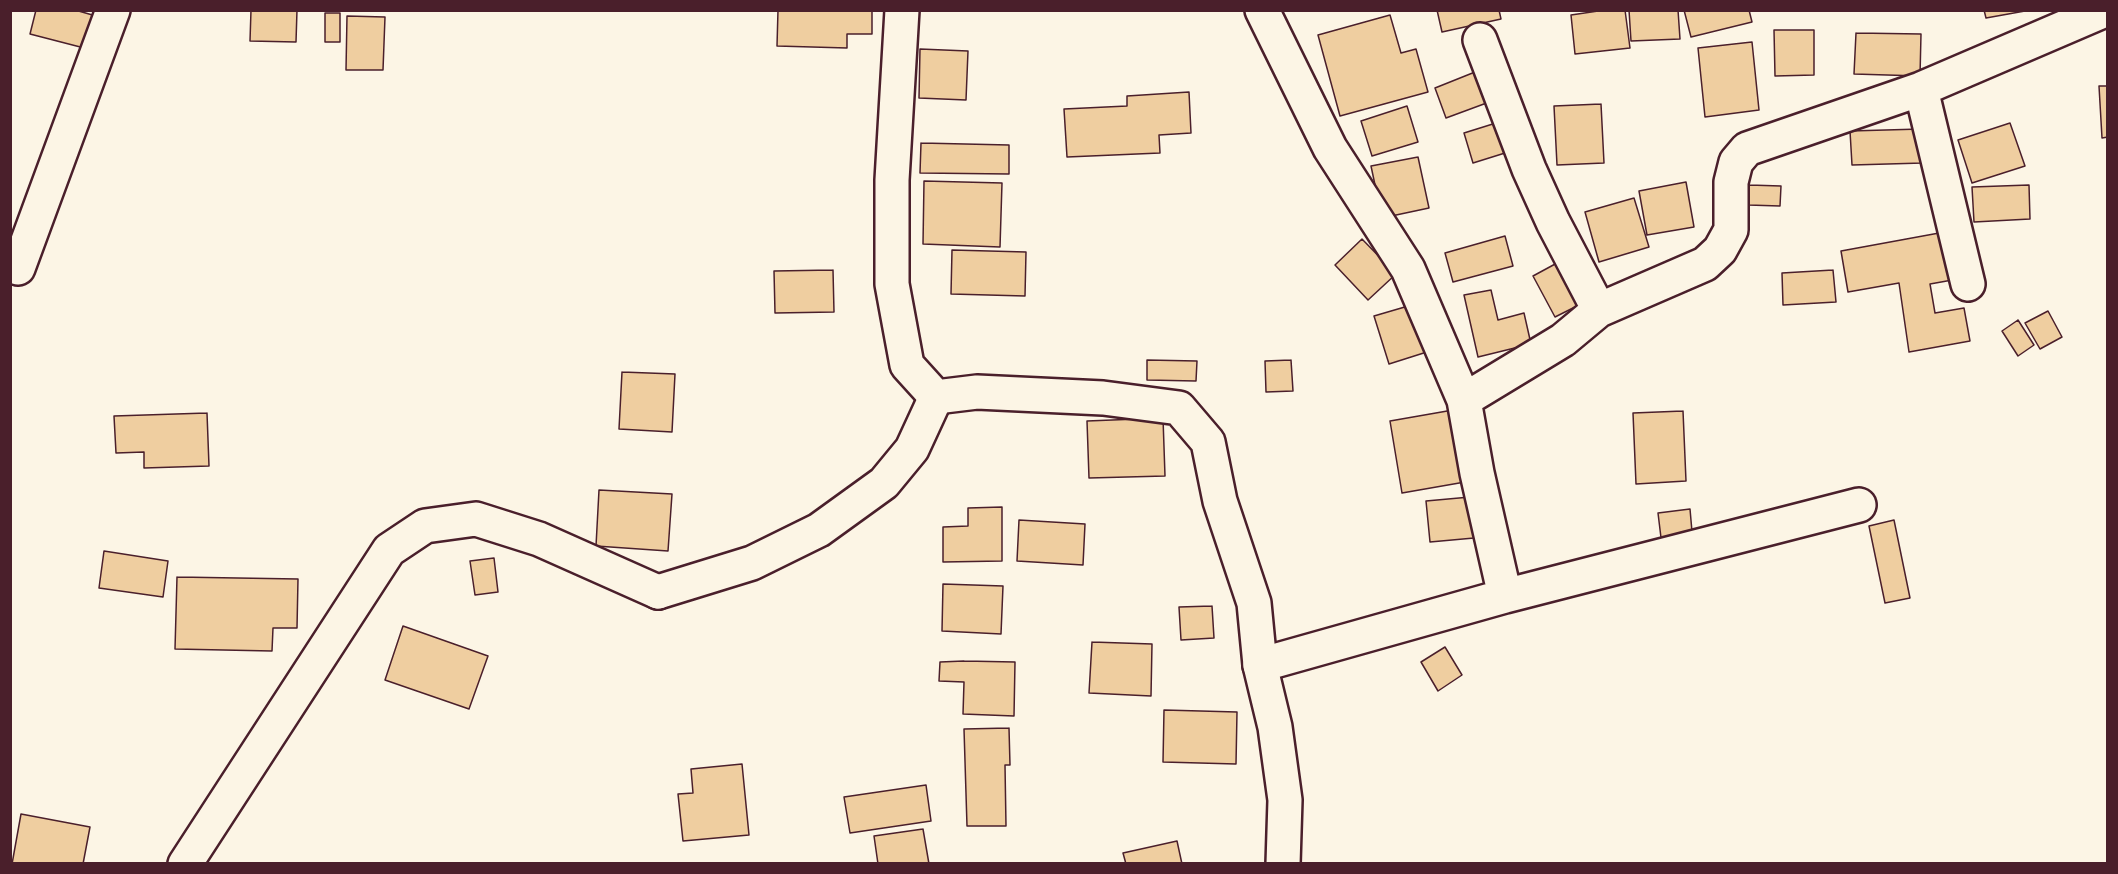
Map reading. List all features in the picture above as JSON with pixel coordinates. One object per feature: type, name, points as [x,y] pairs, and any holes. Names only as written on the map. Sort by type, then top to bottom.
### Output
[{"type":"street","points":[[18,268],[113,10]]},
{"type":"street","points":[[902,10],[892,180],[892,284],[907,365],[936,397]]},
{"type":"street","points":[[1262,10],[1330,148],[1408,269],[1464,400],[1477,473],[1505,596]]},
{"type":"street","points":[[1464,400],[1563,340],[1599,310],[1706,264],[1720,250],[1731,230],[1731,182],[1736,162],[1747,149],[1922,89],[2105,10]]},
{"type":"street","points":[[1480,40],[1529,169],[1553,222],[1599,310]]},
{"type":"street","points":[[1922,89],[1968,284]]},
{"type":"street","points":[[936,397],[988,393],[1103,398],[1179,408],[1208,442],[1220,501],[1254,603],[1260,665],[1275,727],[1285,800],[1283,864]]},
{"type":"street","points":[[185,864],[388,550],[425,526],[476,519],[539,539],[658,592],[752,563],[819,530],[884,483],[912,449],[936,397]]},
{"type":"street","points":[[1260,665],[1505,596],[1859,505]]},
{"type":"building","points":[[36,10],[75,10],[96,16],[88,49],[30,34]]},
{"type":"building","points":[[251,10],[297,10],[296,42],[250,41]]},
{"type":"building","points":[[778,10],[872,10],[872,34],[847,34],[847,48],[777,46]]},
{"type":"building","points":[[1437,10],[1499,10],[1501,19],[1442,32]]},
{"type":"building","points":[[1605,10],[1625,10],[1630,48],[1575,54],[1571,15]]},
{"type":"building","points":[[1629,10],[1678,10],[1680,39],[1631,41]]},
{"type":"building","points":[[1684,10],[1749,10],[1752,22],[1691,37]]},
{"type":"building","points":[[1984,10],[2025,10],[2025,11],[1986,18]]},
{"type":"building","points":[[325,13],[340,13],[340,42],[325,42]]},
{"type":"building","points":[[1390,15],[1401,53],[1416,49],[1428,92],[1340,116],[1318,35]]},
{"type":"building","points":[[347,16],[385,17],[383,70],[346,70]]},
{"type":"building","points":[[1774,30],[1814,30],[1814,75],[1775,76]]},
{"type":"building","points":[[1856,33],[1921,34],[1920,76],[1854,74]]},
{"type":"building","points":[[1752,42],[1759,110],[1705,117],[1698,48]]},
{"type":"building","points":[[920,49],[968,51],[966,100],[919,98]]},
{"type":"building","points":[[1480,70],[1492,101],[1446,118],[1435,88]]},
{"type":"building","points":[[2099,86],[2108,86],[2108,137],[2102,138]]},
{"type":"building","points":[[1189,92],[1191,133],[1159,135],[1160,153],[1067,157],[1064,109],[1127,106],[1127,96]]},
{"type":"building","points":[[1601,104],[1604,163],[1557,165],[1554,106]]},
{"type":"building","points":[[1407,106],[1418,142],[1372,156],[1361,121]]},
{"type":"building","points":[[1496,123],[1505,153],[1473,163],[1464,133]]},
{"type":"building","points":[[2010,123],[2025,166],[1972,183],[1958,140]]},
{"type":"building","points":[[1921,129],[1923,163],[1852,165],[1850,131]]},
{"type":"building","points":[[921,143],[1009,145],[1009,174],[920,173]]},
{"type":"building","points":[[1418,157],[1429,208],[1382,218],[1371,166]]},
{"type":"building","points":[[924,181],[1002,183],[1000,247],[923,244]]},
{"type":"building","points":[[1686,182],[1694,227],[1647,235],[1639,191]]},
{"type":"building","points":[[1749,185],[1781,186],[1780,206],[1748,205]]},
{"type":"building","points":[[2029,185],[2030,219],[1974,222],[1972,187]]},
{"type":"building","points":[[1634,198],[1649,247],[1599,262],[1585,212]]},
{"type":"building","points":[[1950,231],[1958,279],[1930,284],[1935,313],[1964,308],[1970,341],[1909,352],[1899,283],[1848,292],[1841,251]]},
{"type":"building","points":[[1505,236],[1513,266],[1453,282],[1445,253]]},
{"type":"building","points":[[1362,239],[1396,274],[1368,300],[1335,265]]},
{"type":"building","points":[[952,250],[1026,252],[1025,296],[951,294]]},
{"type":"building","points":[[1557,263],[1579,305],[1555,317],[1533,276]]},
{"type":"building","points":[[833,270],[834,312],[775,313],[774,271]]},
{"type":"building","points":[[1833,270],[1836,302],[1783,305],[1782,273]]},
{"type":"building","points":[[1491,290],[1498,320],[1524,313],[1531,344],[1478,357],[1464,295]]},
{"type":"building","points":[[1415,304],[1430,351],[1389,364],[1374,316]]},
{"type":"building","points":[[2048,311],[2062,337],[2040,349],[2025,323]]},
{"type":"building","points":[[2018,320],[2034,345],[2018,356],[2002,331]]},
{"type":"building","points":[[1147,360],[1197,361],[1196,381],[1147,380]]},
{"type":"building","points":[[1291,360],[1293,391],[1266,392],[1265,361]]},
{"type":"building","points":[[622,372],[675,374],[672,432],[619,429]]},
{"type":"building","points":[[1453,410],[1465,482],[1402,493],[1390,421]]},
{"type":"building","points":[[1683,411],[1686,481],[1636,484],[1633,413]]},
{"type":"building","points":[[207,413],[209,466],[144,468],[144,452],[116,453],[114,416]]},
{"type":"building","points":[[1163,418],[1165,476],[1089,478],[1087,421]]},
{"type":"building","points":[[599,490],[672,494],[668,551],[596,546]]},
{"type":"building","points":[[1470,497],[1474,538],[1430,542],[1426,501]]},
{"type":"building","points":[[1002,507],[1002,561],[943,562],[943,527],[968,526],[968,508]]},
{"type":"building","points":[[1690,509],[1693,543],[1662,546],[1658,513]]},
{"type":"building","points":[[1019,520],[1085,524],[1083,565],[1017,561]]},
{"type":"building","points":[[1894,520],[1910,598],[1885,603],[1869,526]]},
{"type":"building","points":[[104,551],[168,561],[163,597],[99,588]]},
{"type":"building","points":[[494,558],[498,592],[475,595],[470,561]]},
{"type":"building","points":[[177,577],[298,579],[297,628],[273,628],[272,651],[175,649]]},
{"type":"building","points":[[943,584],[1003,586],[1001,634],[942,631]]},
{"type":"building","points":[[1212,606],[1214,638],[1181,640],[1179,607]]},
{"type":"building","points":[[403,626],[488,656],[469,709],[385,680]]},
{"type":"building","points":[[1092,642],[1152,644],[1151,696],[1089,693]]},
{"type":"building","points":[[1445,647],[1462,675],[1438,691],[1421,662]]},
{"type":"building","points":[[940,662],[1015,662],[1014,716],[963,714],[964,682],[939,681]]},
{"type":"building","points":[[1164,710],[1237,712],[1236,764],[1163,762]]},
{"type":"building","points":[[1009,728],[1010,765],[1005,765],[1006,826],[967,826],[964,729]]},
{"type":"building","points":[[742,764],[749,835],[683,841],[678,794],[693,793],[691,769]]},
{"type":"building","points":[[926,785],[931,821],[850,833],[844,797]]},
{"type":"building","points":[[21,814],[90,827],[83,864],[12,864]]},
{"type":"building","points":[[923,829],[929,864],[878,864],[874,836]]},
{"type":"building","points":[[1177,841],[1182,864],[1126,864],[1123,853]]}]
